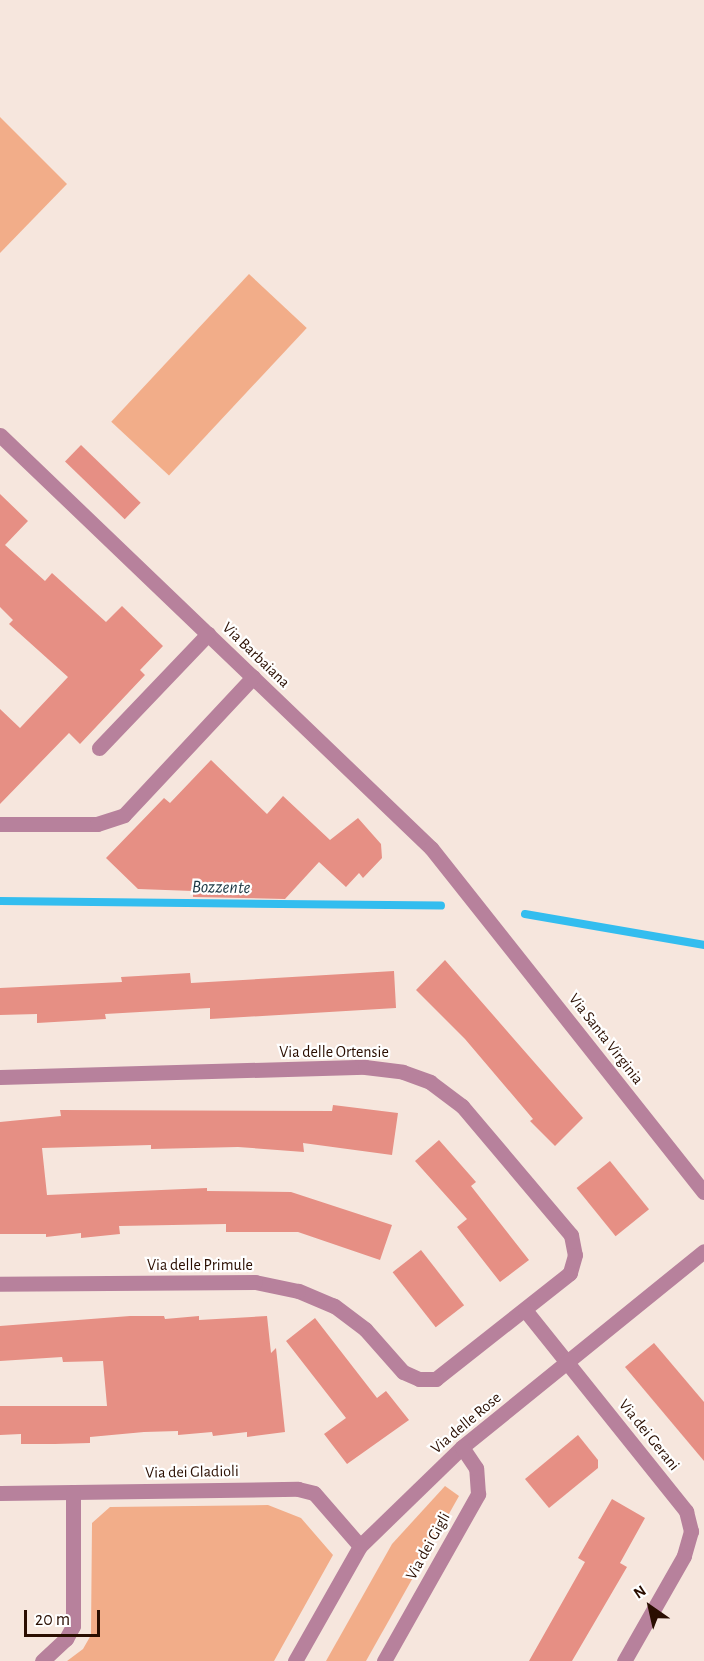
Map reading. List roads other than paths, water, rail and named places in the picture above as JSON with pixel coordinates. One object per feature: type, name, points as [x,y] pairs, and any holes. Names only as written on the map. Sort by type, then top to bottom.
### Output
[{"type":"street","name":"Via Barbaiana","points":[[0,435],[431,848],[479,908]]},
{"type":"street","points":[[99,748],[208,634]]},
{"type":"street","points":[[0,824],[97,824],[124,814],[253,677]]},
{"type":"street","name":"Via Santa Virginia","points":[[479,908],[704,1192]]},
{"type":"street","name":"Via delle Ortensie","points":[[0,1077],[365,1067],[402,1072],[430,1082],[462,1106],[571,1234],[576,1255],[570,1274],[525,1310]]},
{"type":"street","name":"Via delle Rose","points":[[295,1661],[360,1546],[462,1447],[704,1251]]},
{"type":"street","name":"Via delle Primule","points":[[0,1284],[255,1282],[298,1291],[334,1306],[365,1329],[403,1372],[419,1379],[436,1379],[451,1371],[525,1310]]},
{"type":"street","name":"Via dei Gerani","points":[[525,1310],[686,1510],[691,1531],[684,1556],[624,1661]]},
{"type":"street","name":"Via dei Gigli","points":[[384,1661],[478,1494],[476,1468],[462,1447]]},
{"type":"street","name":"Via dei Gladioli","points":[[0,1493],[298,1489],[314,1493],[360,1546]]},
{"type":"street","points":[[42,1661],[66,1639],[73,1626],[73,1492]]},
{"type":"waterway","name":"Bozzente","points":[[0,901],[441,906]]},
{"type":"waterway","name":"Bozzente","points":[[525,914],[704,945]]}]
